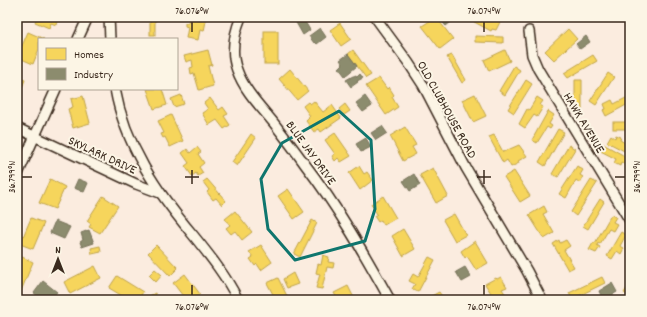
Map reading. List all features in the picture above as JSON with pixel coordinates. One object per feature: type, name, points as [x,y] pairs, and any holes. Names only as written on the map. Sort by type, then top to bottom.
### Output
[{"type":"street","points":[[78,38],[88,17]]},
{"type":"street","points":[[109,17],[110,38]]},
{"type":"street","name":"BLUE JAY DRIVE","points":[[241,17],[236,29],[234,58],[236,69],[242,82],[318,181],[360,246],[390,300]]},
{"type":"street","name":"OLD CLUBHOUSE ROAD","points":[[375,17],[408,62],[423,86],[466,168],[527,271],[542,300]]},
{"type":"street","name":"HAWK AVENUE","points":[[529,31],[532,55],[538,69],[630,221]]},
{"type":"street","points":[[17,176],[56,90]]},
{"type":"street","name":"SKYLARK DRIVE","points":[[115,90],[123,121],[132,144],[146,172],[160,193],[218,267],[238,300]]},
{"type":"street","name":"SKYLARK DRIVE","points":[[17,128],[136,184],[160,193]]},
{"type":"highlighted area","points":[[339,111],[371,140],[375,209],[365,241],[295,260],[268,229],[261,179],[282,143]]},
{"type":"building: Homes","points":[[37,17],[59,17],[56,25],[51,23],[49,28],[35,22]]},
{"type":"building: Homes","points":[[150,17],[155,17],[155,35],[150,35]]},
{"type":"building: Homes","points":[[189,17],[206,21],[204,31],[200,30],[198,40],[186,38],[188,27],[185,26],[185,23],[188,23]]},
{"type":"building: Homes","points":[[436,17],[453,39],[440,49],[422,26]]},
{"type":"building: Homes","points":[[465,17],[494,17],[500,22],[496,30],[492,29],[491,31]]},
{"type":"building: Homes","points":[[340,23],[351,39],[341,46],[330,30]]},
{"type":"building: Homes","points":[[568,29],[577,39],[554,60],[545,51]]},
{"type":"building: Homes","points":[[264,31],[278,31],[278,64],[264,64]]},
{"type":"building: Homes","points":[[28,32],[42,38],[38,38],[38,52],[33,64],[17,57]]},
{"type":"building: Homes","points":[[475,36],[503,37],[503,43],[475,42]]},
{"type":"building: Homes","points":[[208,50],[212,65],[208,66],[213,86],[199,90],[194,73],[191,74],[190,68],[193,67],[192,60],[186,62],[184,56]]},
{"type":"building: Homes","points":[[353,50],[371,75],[366,78],[348,54]]},
{"type":"building: Homes","points":[[505,50],[510,61],[489,71],[484,60]]},
{"type":"building: Homes","points":[[452,55],[466,80],[462,83],[447,57]]},
{"type":"building: Homes","points":[[593,55],[597,61],[568,78],[564,73]]},
{"type":"building: Homes","points":[[514,66],[520,70],[505,95],[499,91]]},
{"type":"building: Homes","points":[[290,69],[308,91],[297,100],[279,79]]},
{"type":"building: Homes","points":[[608,73],[614,77],[596,105],[590,101]]},
{"type":"building: Homes","points":[[17,76],[25,80],[17,100]]},
{"type":"building: Homes","points":[[379,78],[387,89],[389,87],[394,95],[392,97],[398,107],[386,115],[366,86]]},
{"type":"building: Homes","points":[[526,80],[532,84],[514,113],[508,109]]},
{"type":"building: Homes","points":[[575,80],[582,80],[582,113],[575,112]]},
{"type":"building: Homes","points":[[147,90],[162,90],[167,105],[154,109]]},
{"type":"building: Homes","points":[[475,94],[486,116],[473,122],[462,100]]},
{"type":"building: Homes","points":[[181,95],[184,104],[174,107],[171,99]]},
{"type":"building: Homes","points":[[83,96],[90,123],[73,128],[68,109],[73,107],[71,99]]},
{"type":"building: Homes","points":[[630,96],[630,103],[606,116],[603,110],[606,109],[604,104],[612,100],[614,104]]},
{"type":"building: Homes","points":[[537,97],[543,101],[540,105],[543,107],[537,117],[534,115],[525,128],[519,124],[527,109],[529,110]]},
{"type":"building: Homes","points":[[210,98],[219,110],[223,107],[228,114],[224,116],[230,125],[224,129],[217,120],[209,125],[202,113],[208,109],[204,103]]},
{"type":"building: Homes","points":[[314,101],[323,112],[332,105],[341,118],[321,132],[319,129],[314,132],[306,121],[310,116],[303,106],[308,102],[310,104]]},
{"type":"building: Homes","points":[[345,104],[350,111],[344,115],[339,109]]},
{"type":"building: Homes","points":[[548,111],[554,115],[549,124],[552,126],[550,129],[547,127],[537,143],[532,140]]},
{"type":"building: Homes","points":[[171,115],[183,141],[170,147],[165,137],[163,138],[161,134],[164,133],[158,121]]},
{"type":"building: Homes","points":[[613,122],[630,122],[630,129],[613,129]]},
{"type":"building: Homes","points":[[405,127],[416,145],[412,147],[416,154],[403,161],[390,136]]},
{"type":"building: Homes","points":[[558,129],[564,132],[545,166],[539,162]]},
{"type":"building: Homes","points":[[335,133],[351,156],[341,162],[338,158],[335,161],[332,156],[335,154],[325,140]]},
{"type":"building: Homes","points":[[251,134],[256,138],[237,166],[232,162]]},
{"type":"building: Homes","points":[[494,135],[503,152],[519,145],[527,156],[518,161],[519,163],[511,167],[507,160],[503,163],[489,137]]},
{"type":"building: Homes","points":[[611,135],[615,138],[616,135],[621,137],[620,140],[630,146],[630,154],[607,142]]},
{"type":"building: Homes","points":[[596,140],[630,159],[627,166],[621,162],[620,166],[614,163],[616,159],[593,147]]},
{"type":"building: Homes","points":[[569,145],[575,149],[558,177],[552,174]]},
{"type":"building: Homes","points":[[197,147],[201,152],[198,154],[204,163],[199,167],[203,173],[198,176],[196,173],[192,176],[185,166],[189,163],[182,153],[187,149],[190,153]]},
{"type":"building: Homes","points":[[359,166],[364,174],[367,172],[373,180],[360,190],[349,173]]},
{"type":"building: Homes","points":[[577,166],[583,170],[580,175],[583,177],[580,183],[576,180],[566,198],[559,194]]},
{"type":"building: Homes","points":[[433,168],[448,196],[436,203],[420,175]]},
{"type":"building: Homes","points":[[514,171],[530,196],[520,202],[504,177]]},
{"type":"building: Homes","points":[[50,179],[65,187],[55,209],[39,203]]},
{"type":"building: Homes","points":[[207,179],[226,201],[222,205],[216,198],[213,200],[207,192],[209,190],[203,182]]},
{"type":"building: Homes","points":[[591,180],[597,183],[576,216],[571,212]]},
{"type":"building: Homes","points":[[288,189],[304,212],[294,219],[278,196]]},
{"type":"building: Homes","points":[[103,196],[118,206],[100,233],[89,227],[91,224],[87,221]]},
{"type":"building: Homes","points":[[383,196],[396,218],[384,225],[381,220],[378,222],[374,216],[377,214],[371,204]]},
{"type":"building: Homes","points":[[600,199],[604,202],[588,229],[583,226]]},
{"type":"building: Homes","points":[[544,206],[547,212],[543,214],[554,233],[544,239],[529,215]]},
{"type":"building: Homes","points":[[235,211],[252,232],[242,240],[235,231],[231,234],[226,228],[230,225],[225,219]]},
{"type":"building: Homes","points":[[454,214],[466,235],[455,241],[443,220]]},
{"type":"building: Homes","points":[[611,215],[616,217],[613,222],[617,224],[613,231],[609,229],[600,244],[598,243],[597,245],[600,247],[596,253],[589,250],[593,243],[595,243]]},
{"type":"building: Homes","points":[[31,218],[44,223],[33,249],[20,244]]},
{"type":"building: Homes","points":[[312,220],[317,223],[300,257],[294,254]]},
{"type":"building: Homes","points":[[403,229],[415,249],[403,256],[392,236]]},
{"type":"building: Homes","points":[[621,232],[626,235],[620,246],[624,248],[621,254],[617,251],[612,259],[607,256]]},
{"type":"building: Homes","points":[[559,240],[560,243],[566,240],[570,246],[564,250],[574,267],[568,270],[553,244]]},
{"type":"building: Homes","points":[[475,241],[488,263],[476,270],[467,256],[465,258],[461,251]]},
{"type":"building: Homes","points":[[156,245],[178,268],[170,276],[148,253]]},
{"type":"building: Homes","points":[[261,245],[272,262],[261,270],[257,264],[255,266],[250,259],[253,257],[249,252]]},
{"type":"building: Homes","points":[[100,246],[101,252],[92,254],[91,248]]},
{"type":"building: Homes","points":[[323,255],[329,257],[328,262],[334,263],[333,268],[327,267],[322,289],[316,288],[320,274],[316,273],[318,264],[321,265]]},
{"type":"building: Homes","points":[[22,257],[33,262],[21,291],[17,289],[17,268]]},
{"type":"building: Homes","points":[[429,257],[435,260],[418,292],[412,289],[415,284],[409,281],[413,274],[418,277]]},
{"type":"building: Homes","points":[[95,266],[101,278],[70,294],[64,282]]},
{"type":"building: Homes","points":[[155,269],[162,275],[156,282],[149,275]]},
{"type":"building: Homes","points":[[293,273],[298,284],[287,288],[283,279]]},
{"type":"building: Homes","points":[[185,274],[200,294],[192,300],[186,300],[173,283]]},
{"type":"building: Homes","points":[[117,276],[143,292],[138,300],[129,300],[109,288]]},
{"type":"building: Homes","points":[[501,277],[507,287],[502,289],[506,295],[498,300],[488,300],[486,296],[491,293],[485,284]]},
{"type":"building: Homes","points":[[602,277],[605,283],[572,299],[569,293]]},
{"type":"building: Homes","points":[[278,278],[289,300],[276,300],[267,283]]},
{"type":"building: Homes","points":[[630,283],[630,297],[624,293]]},
{"type":"building: Homes","points":[[348,286],[355,300],[338,300],[334,293]]},
{"type":"building: Homes","points":[[439,292],[443,298],[440,300],[424,300]]},
{"type":"building: Homes","points":[[155,293],[158,300],[147,300],[146,298]]},
{"type":"building: Industry","points":[[297,17],[302,17],[310,30],[303,35],[294,19]]},
{"type":"building: Industry","points":[[438,17],[454,17],[456,18],[446,26]]},
{"type":"building: Industry","points":[[320,28],[326,37],[317,44],[315,42],[314,43],[309,36]]},
{"type":"building: Industry","points":[[586,36],[590,42],[580,49],[576,44]]},
{"type":"building: Industry","points":[[348,54],[357,66],[345,76],[339,68],[343,64],[340,60]]},
{"type":"building: Industry","points":[[360,74],[363,78],[351,87],[346,80],[356,75],[357,77]]},
{"type":"building: Industry","points":[[365,96],[372,106],[363,112],[356,103]]},
{"type":"building: Industry","points":[[382,126],[387,133],[376,140],[371,133]]},
{"type":"building: Industry","points":[[366,138],[371,147],[361,152],[356,144]]},
{"type":"building: Industry","points":[[414,174],[420,185],[410,191],[403,181]]},
{"type":"building: Industry","points":[[78,179],[88,183],[84,192],[74,188]]},
{"type":"building: Industry","points":[[55,221],[70,227],[64,239],[50,233]]},
{"type":"building: Industry","points":[[89,230],[94,243],[82,247],[80,242],[83,240],[81,233]]},
{"type":"building: Industry","points":[[465,267],[471,277],[462,282],[456,272]]},
{"type":"building: Industry","points":[[43,281],[57,292],[50,300],[43,300],[34,293]]},
{"type":"building: Industry","points":[[612,283],[617,292],[603,300],[599,291]]}]
